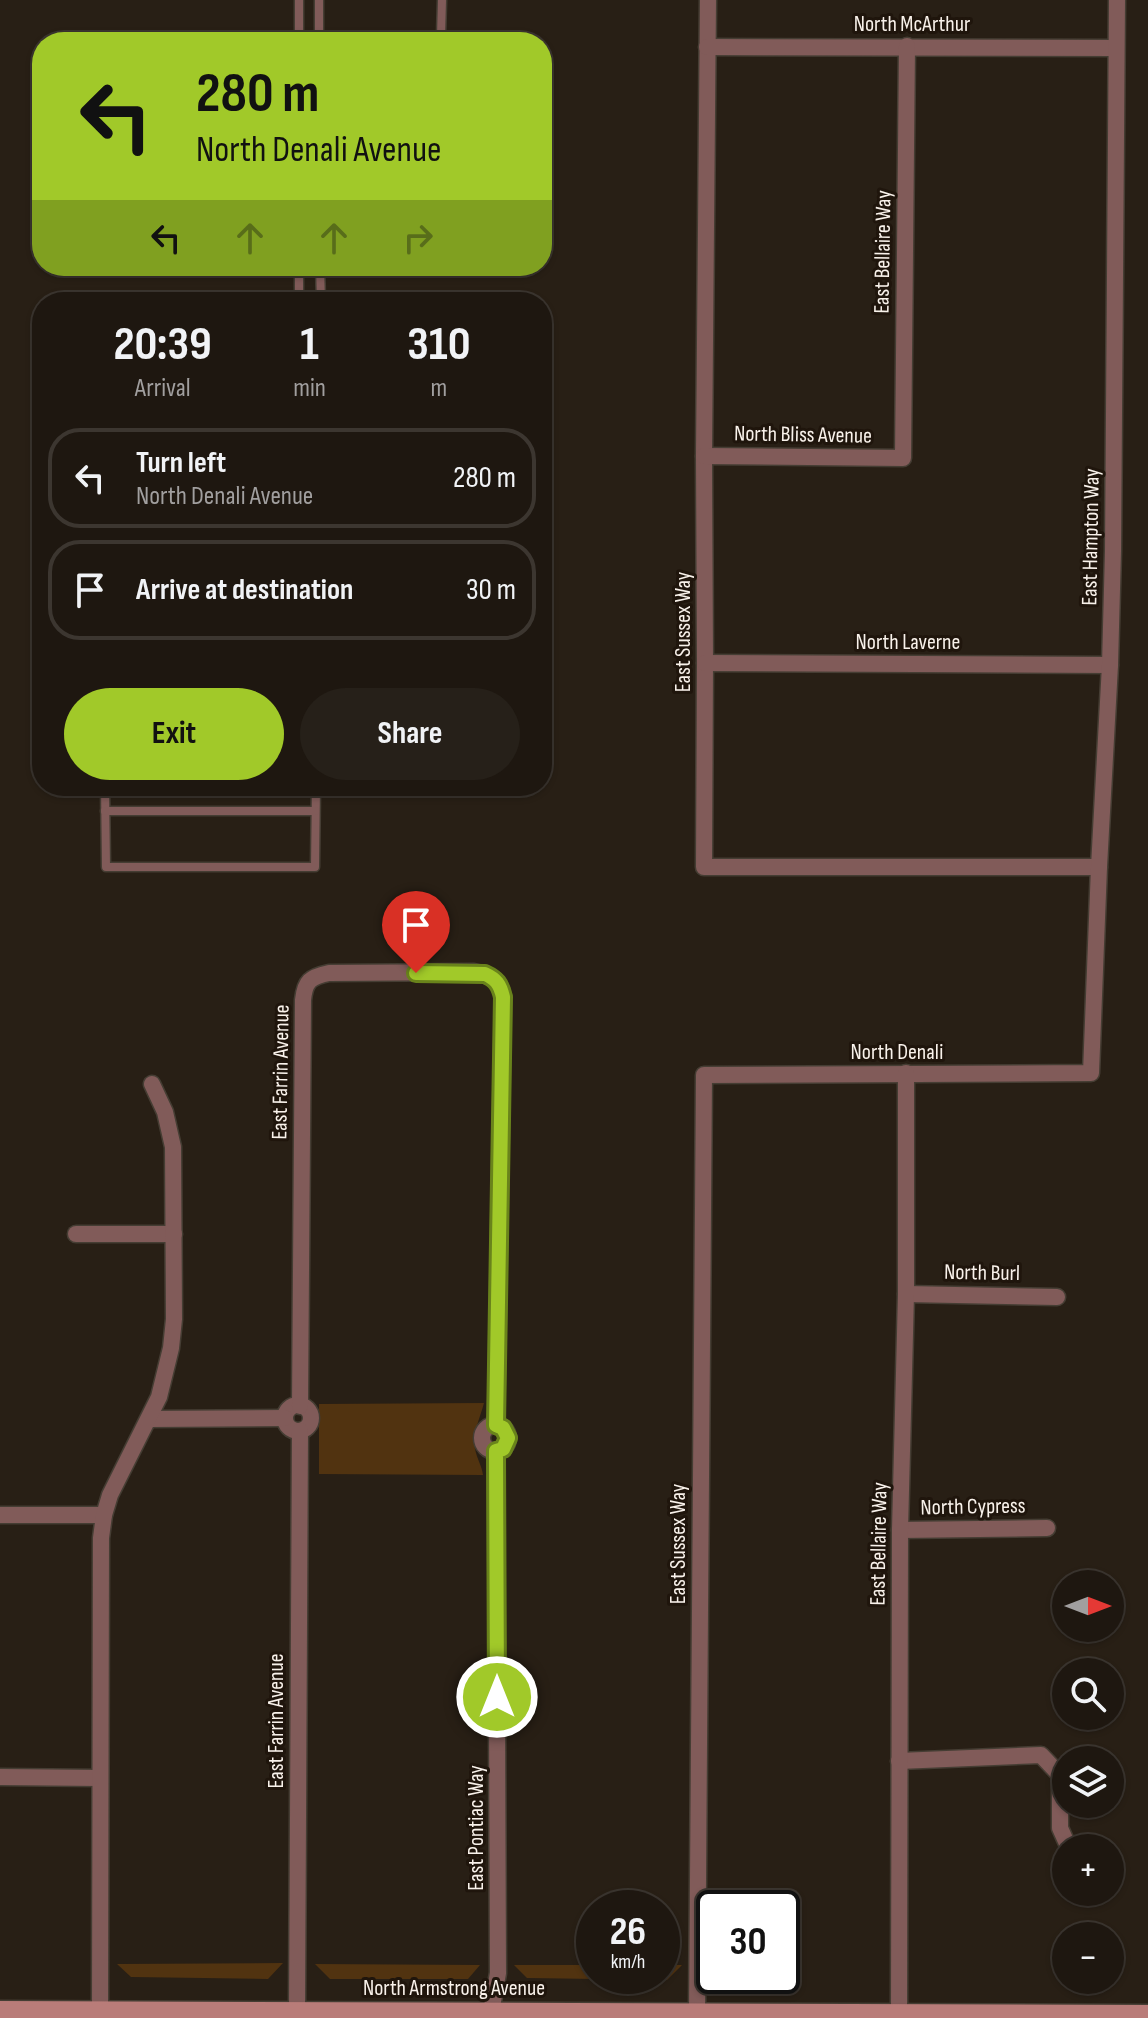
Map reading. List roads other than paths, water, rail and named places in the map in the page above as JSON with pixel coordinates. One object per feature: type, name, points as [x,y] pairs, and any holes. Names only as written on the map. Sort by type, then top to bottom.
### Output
[{"type":"street","name":"East Sussex Way","points":[[708,0],[704,867],[1099,867]]},
{"type":"street","name":"East Hampton Way","points":[[1091,1073],[1113,551],[1117,0]]},
{"type":"street","name":"East Bellaire Way","points":[[903,458],[907,46]]},
{"type":"street","name":"North McArthur","points":[[707,47],[1116,48]]},
{"type":"street","name":"North Bliss Avenue","points":[[704,456],[903,458]]},
{"type":"street","name":"North Laverne","points":[[705,663],[1110,665]]},
{"type":"street","name":"East Pontiac Way","points":[[310,980],[329,973],[474,972],[494,978],[501,987],[503,997],[496,1425],[488,1427],[483,1438],[488,1449],[496,1451],[498,1973],[492,2016]]},
{"type":"street","name":"East Farrin Avenue","points":[[300,1406],[303,1000],[304,988],[310,980]]},
{"type":"street","name":"East Bellaire Way","points":[[899,2015],[900,1530],[906,1294],[906,1073]]},
{"type":"street","name":"North Denali","points":[[704,1075],[1091,1073]]},
{"type":"street","name":"East Sussex Way","points":[[697,2014],[704,1075]]},
{"type":"street","points":[[100,2011],[101,1538],[104,1515],[119,1472],[149,1419],[166,1376],[174,1319],[173,1147],[165,1112],[152,1084]]},
{"type":"street","points":[[76,1234],[174,1234]]},
{"type":"street","name":"North Burl","points":[[906,1294],[1057,1297]]},
{"type":"street","points":[[300,1406],[309,1411],[311,1418],[309,1426],[300,1431],[291,1429],[285,1418],[291,1408],[300,1406]]},
{"type":"street","points":[[149,1419],[285,1418]]},
{"type":"street","name":"East Farrin Avenue","points":[[297,2011],[300,1431]]},
{"type":"street","points":[[0,1515],[104,1515]]},
{"type":"street","name":"North Cypress","points":[[900,1530],[1047,1528]]},
{"type":"street","points":[[899,1761],[1041,1755],[1060,1775],[1060,1828],[1063,1834]]},
{"type":"street","points":[[0,1777],[100,1778]]},
{"type":"street","name":"North Armstrong Avenue","points":[[0,2011],[297,2011],[492,2016],[1148,2015]]},
{"type":"lane","points":[[299,0],[299,32]]},
{"type":"lane","points":[[319,0],[319,32]]},
{"type":"lane","points":[[441,32],[442,0]]},
{"type":"lane","points":[[105,796],[106,867],[315,867],[316,796]]},
{"type":"lane","points":[[105,811],[315,811]]}]
